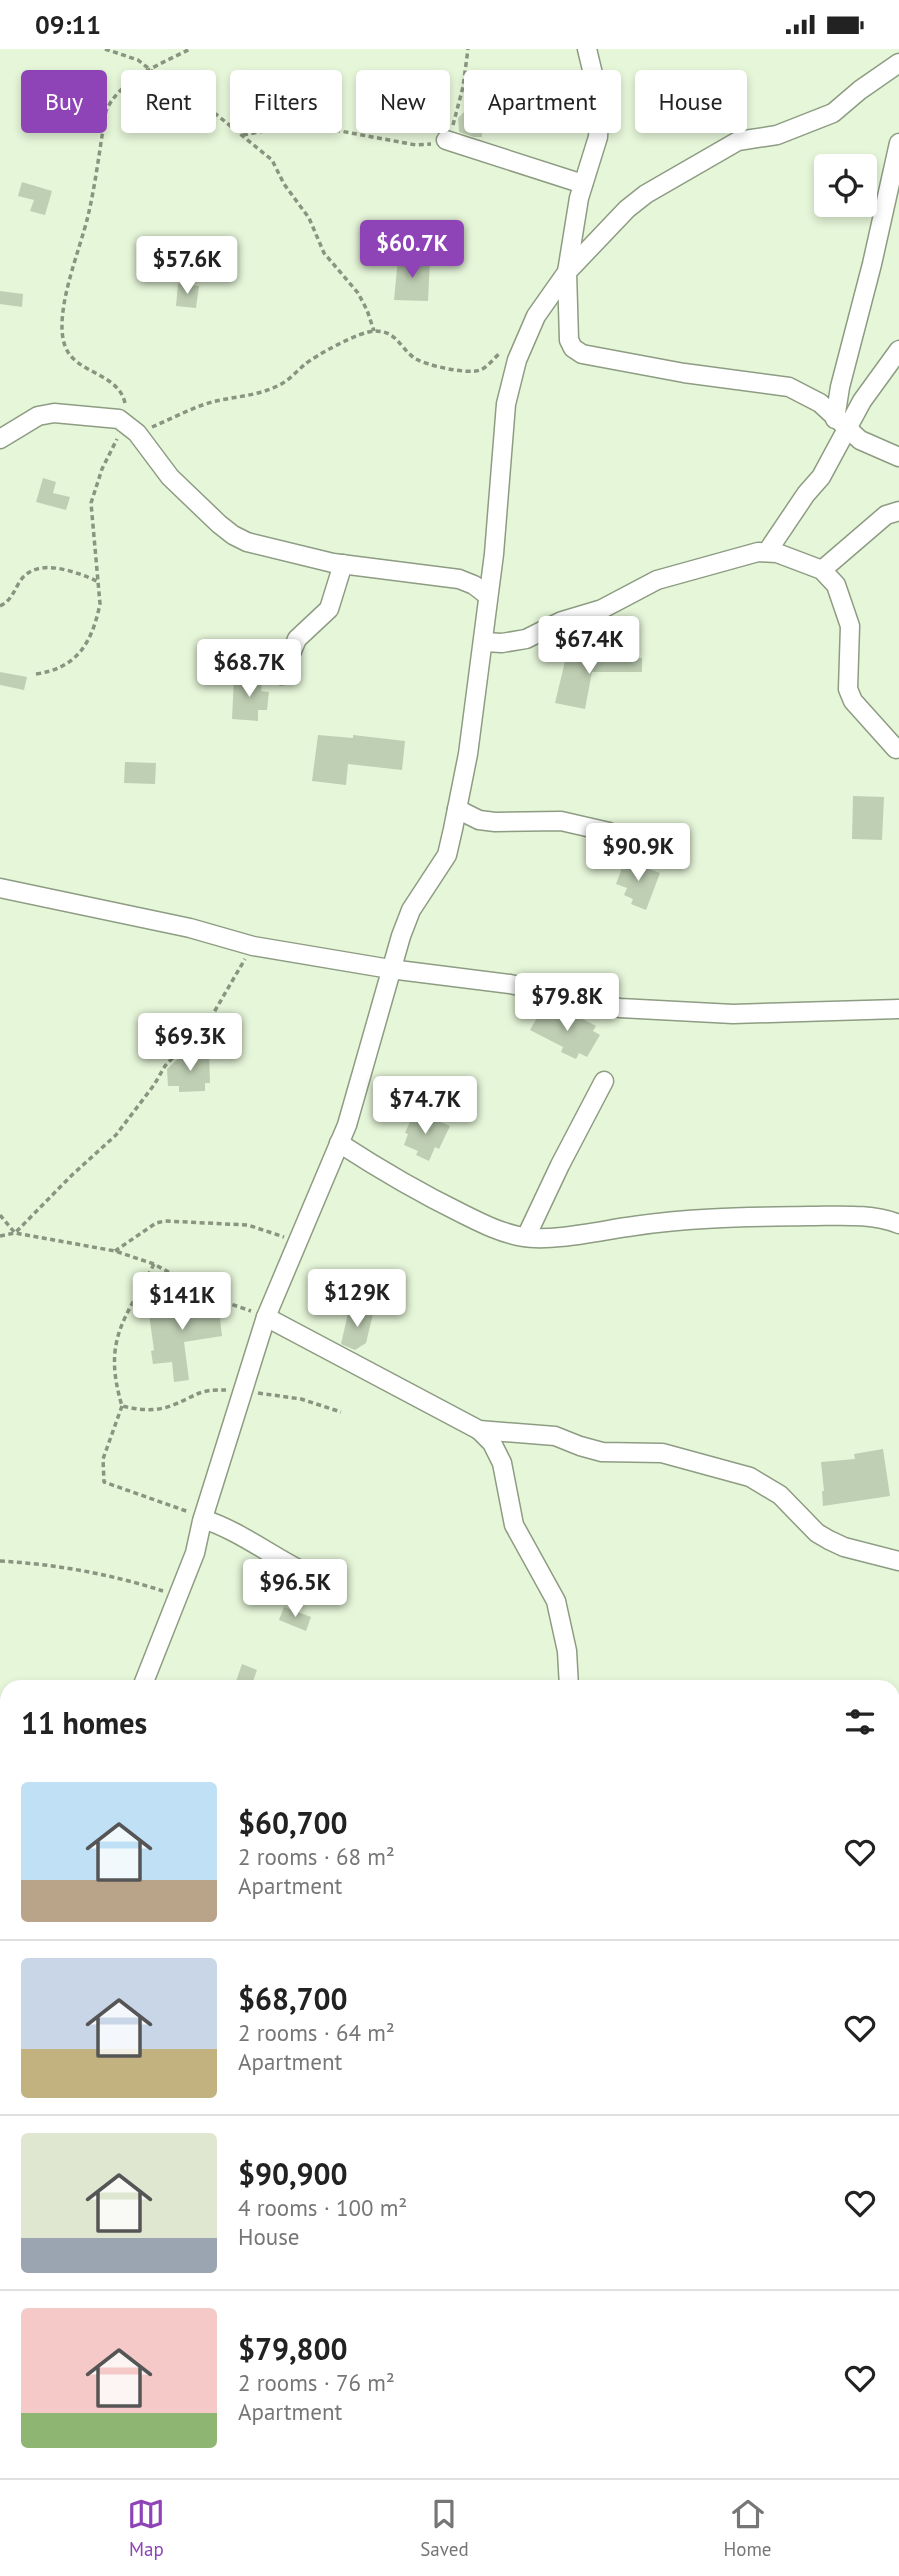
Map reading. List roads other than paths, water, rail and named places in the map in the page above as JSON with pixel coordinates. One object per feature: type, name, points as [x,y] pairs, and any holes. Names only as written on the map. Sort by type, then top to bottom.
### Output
[{"type":"street","points":[[587,49],[600,114],[598,137],[583,184],[567,272],[569,340],[573,348],[582,354],[684,373],[789,387],[820,403],[860,440],[899,457]]},
{"type":"street","points":[[145,1680],[195,1553],[266,1317],[347,1125],[390,969],[411,910],[447,855],[468,754],[483,642],[494,554],[506,404],[525,341],[536,316],[567,272],[599,236],[646,194],[738,141],[777,135],[833,113],[899,63]]},
{"type":"street","points":[[446,140],[583,184]]},
{"type":"street","points":[[767,552],[806,494],[821,477],[840,423],[840,387],[864,299],[899,143]]},
{"type":"street","points":[[840,423],[899,350]]},
{"type":"street","points":[[0,439],[38,416],[54,413],[119,419],[131,427],[170,477],[233,535],[247,542],[343,564],[459,579],[474,585],[487,595]]},
{"type":"street","points":[[822,570],[887,515],[899,511]]},
{"type":"street","points":[[483,642],[502,643],[526,639],[562,621],[602,609],[657,580],[767,552],[776,553],[822,570],[836,585],[850,626],[848,689],[853,701],[896,749]]},
{"type":"street","points":[[282,675],[297,639],[329,609],[343,564]]},
{"type":"street","points":[[457,809],[479,820],[561,821],[609,832]]},
{"type":"street","points":[[0,888],[190,928],[253,946],[390,969],[510,984],[620,1008],[733,1014],[899,1009]]},
{"type":"street","points":[[526,1237],[604,1081]]},
{"type":"street","points":[[338,1143],[442,1204],[498,1232],[526,1237],[549,1237],[654,1223],[743,1217],[853,1216],[887,1219],[899,1224]]},
{"type":"street","points":[[266,1317],[479,1430],[492,1443],[502,1463],[514,1525],[556,1601],[568,1651],[569,1680]]},
{"type":"street","points":[[479,1430],[555,1436],[602,1452],[662,1453],[750,1477],[780,1495],[817,1533],[830,1540],[899,1562]]},
{"type":"street","points":[[203,1520],[239,1534],[270,1555],[306,1573]]}]
